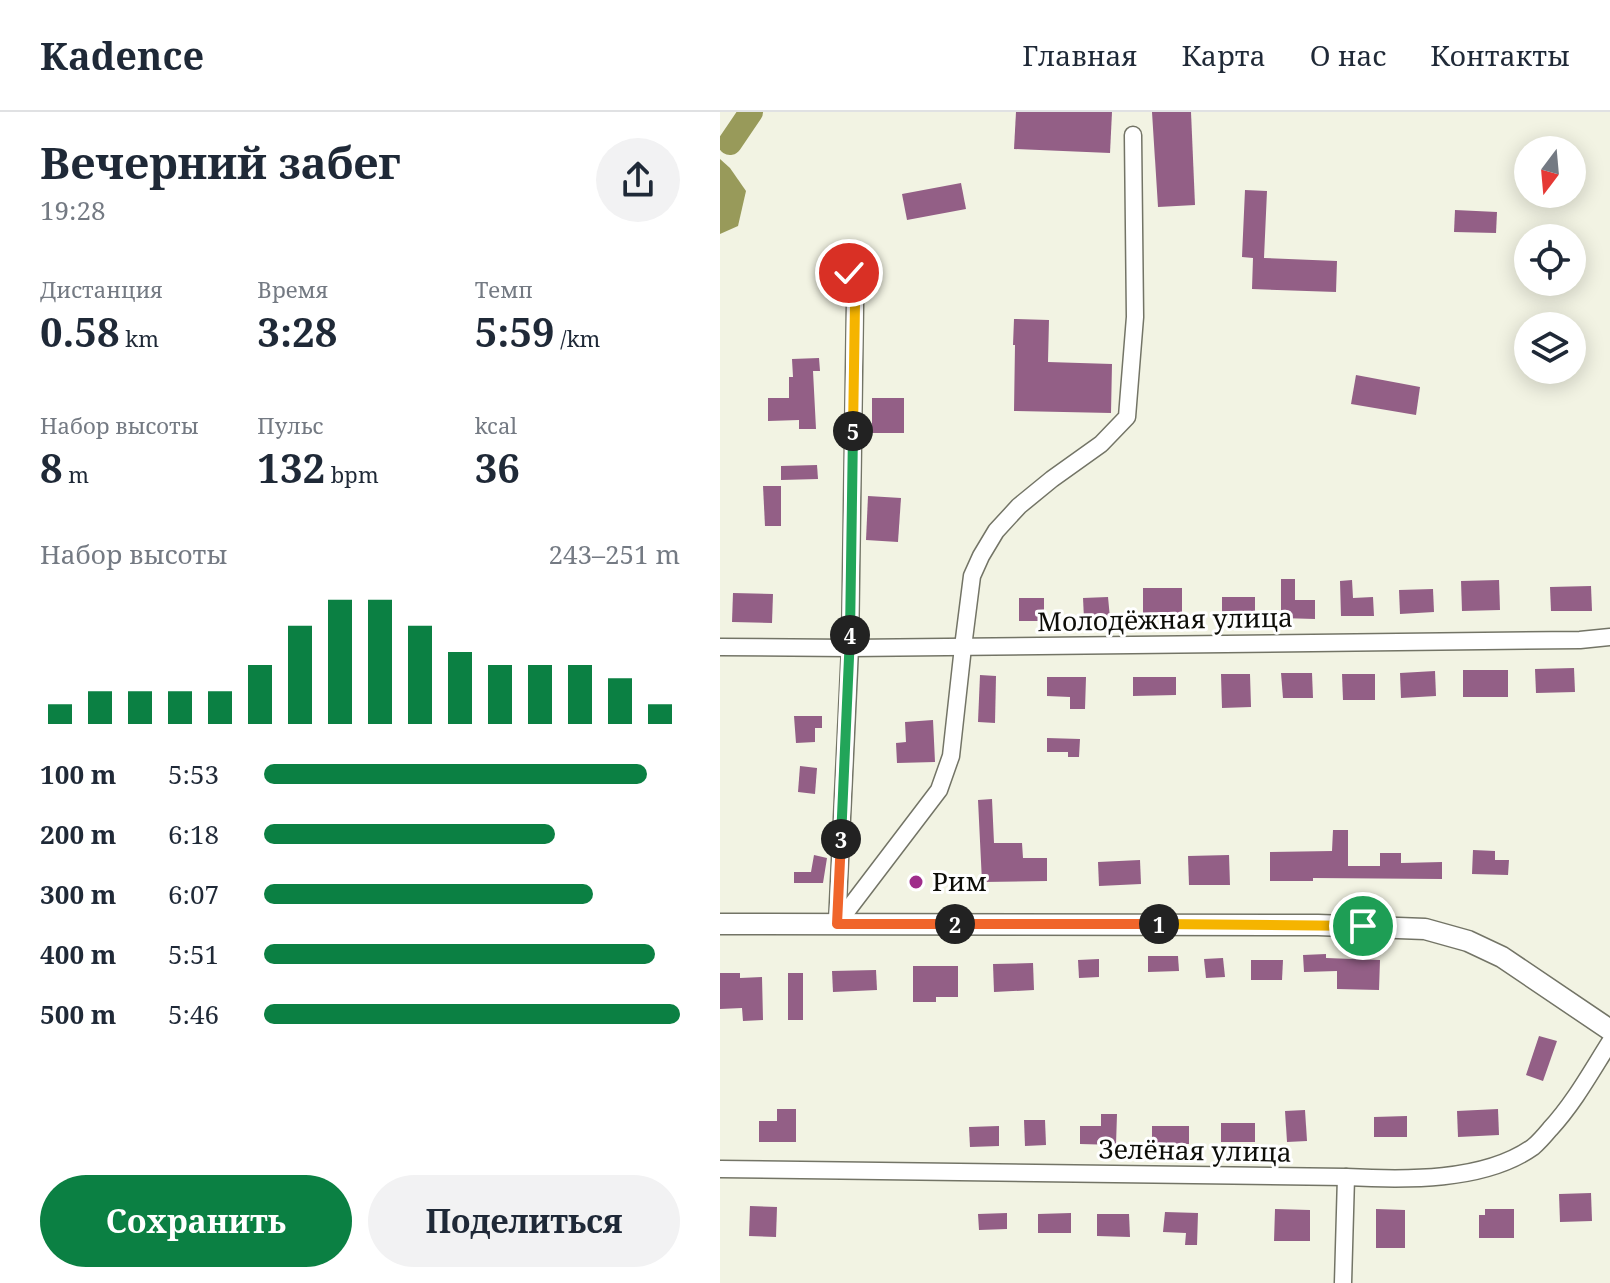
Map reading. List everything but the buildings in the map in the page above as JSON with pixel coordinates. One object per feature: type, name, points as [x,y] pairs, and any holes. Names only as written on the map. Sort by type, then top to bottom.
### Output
[{"type":"street","points":[[837,924],[939,790],[951,756],[972,576],[981,556],[996,531],[1019,506],[1101,444],[1127,417],[1135,317],[1133,135]]},
{"type":"street","points":[[837,924],[850,648],[855,303],[849,273]]},
{"type":"street","name":"Молодёжная улица","points":[[720,647],[963,647],[1580,640],[1610,637]]},
{"type":"street","points":[[720,924],[1318,925],[1425,929],[1468,941],[1502,957],[1610,1030]]},
{"type":"street","name":"Зелёная улица","points":[[720,1169],[1384,1179],[1436,1177],[1506,1162],[1534,1146],[1565,1113],[1610,1042]]},
{"type":"street","points":[[1343,1283],[1346,1177]]},
{"type":"shaded area","points":[[720,159],[746,191],[738,226],[720,234]]},
{"type":"waterway","points":[[730,143],[751,112]]},
{"type":"place","name":"Рим","points":[[916,882]]},
{"type":"route","points":[[849,273],[855,303],[850,648],[837,924],[1363,926]]}]
